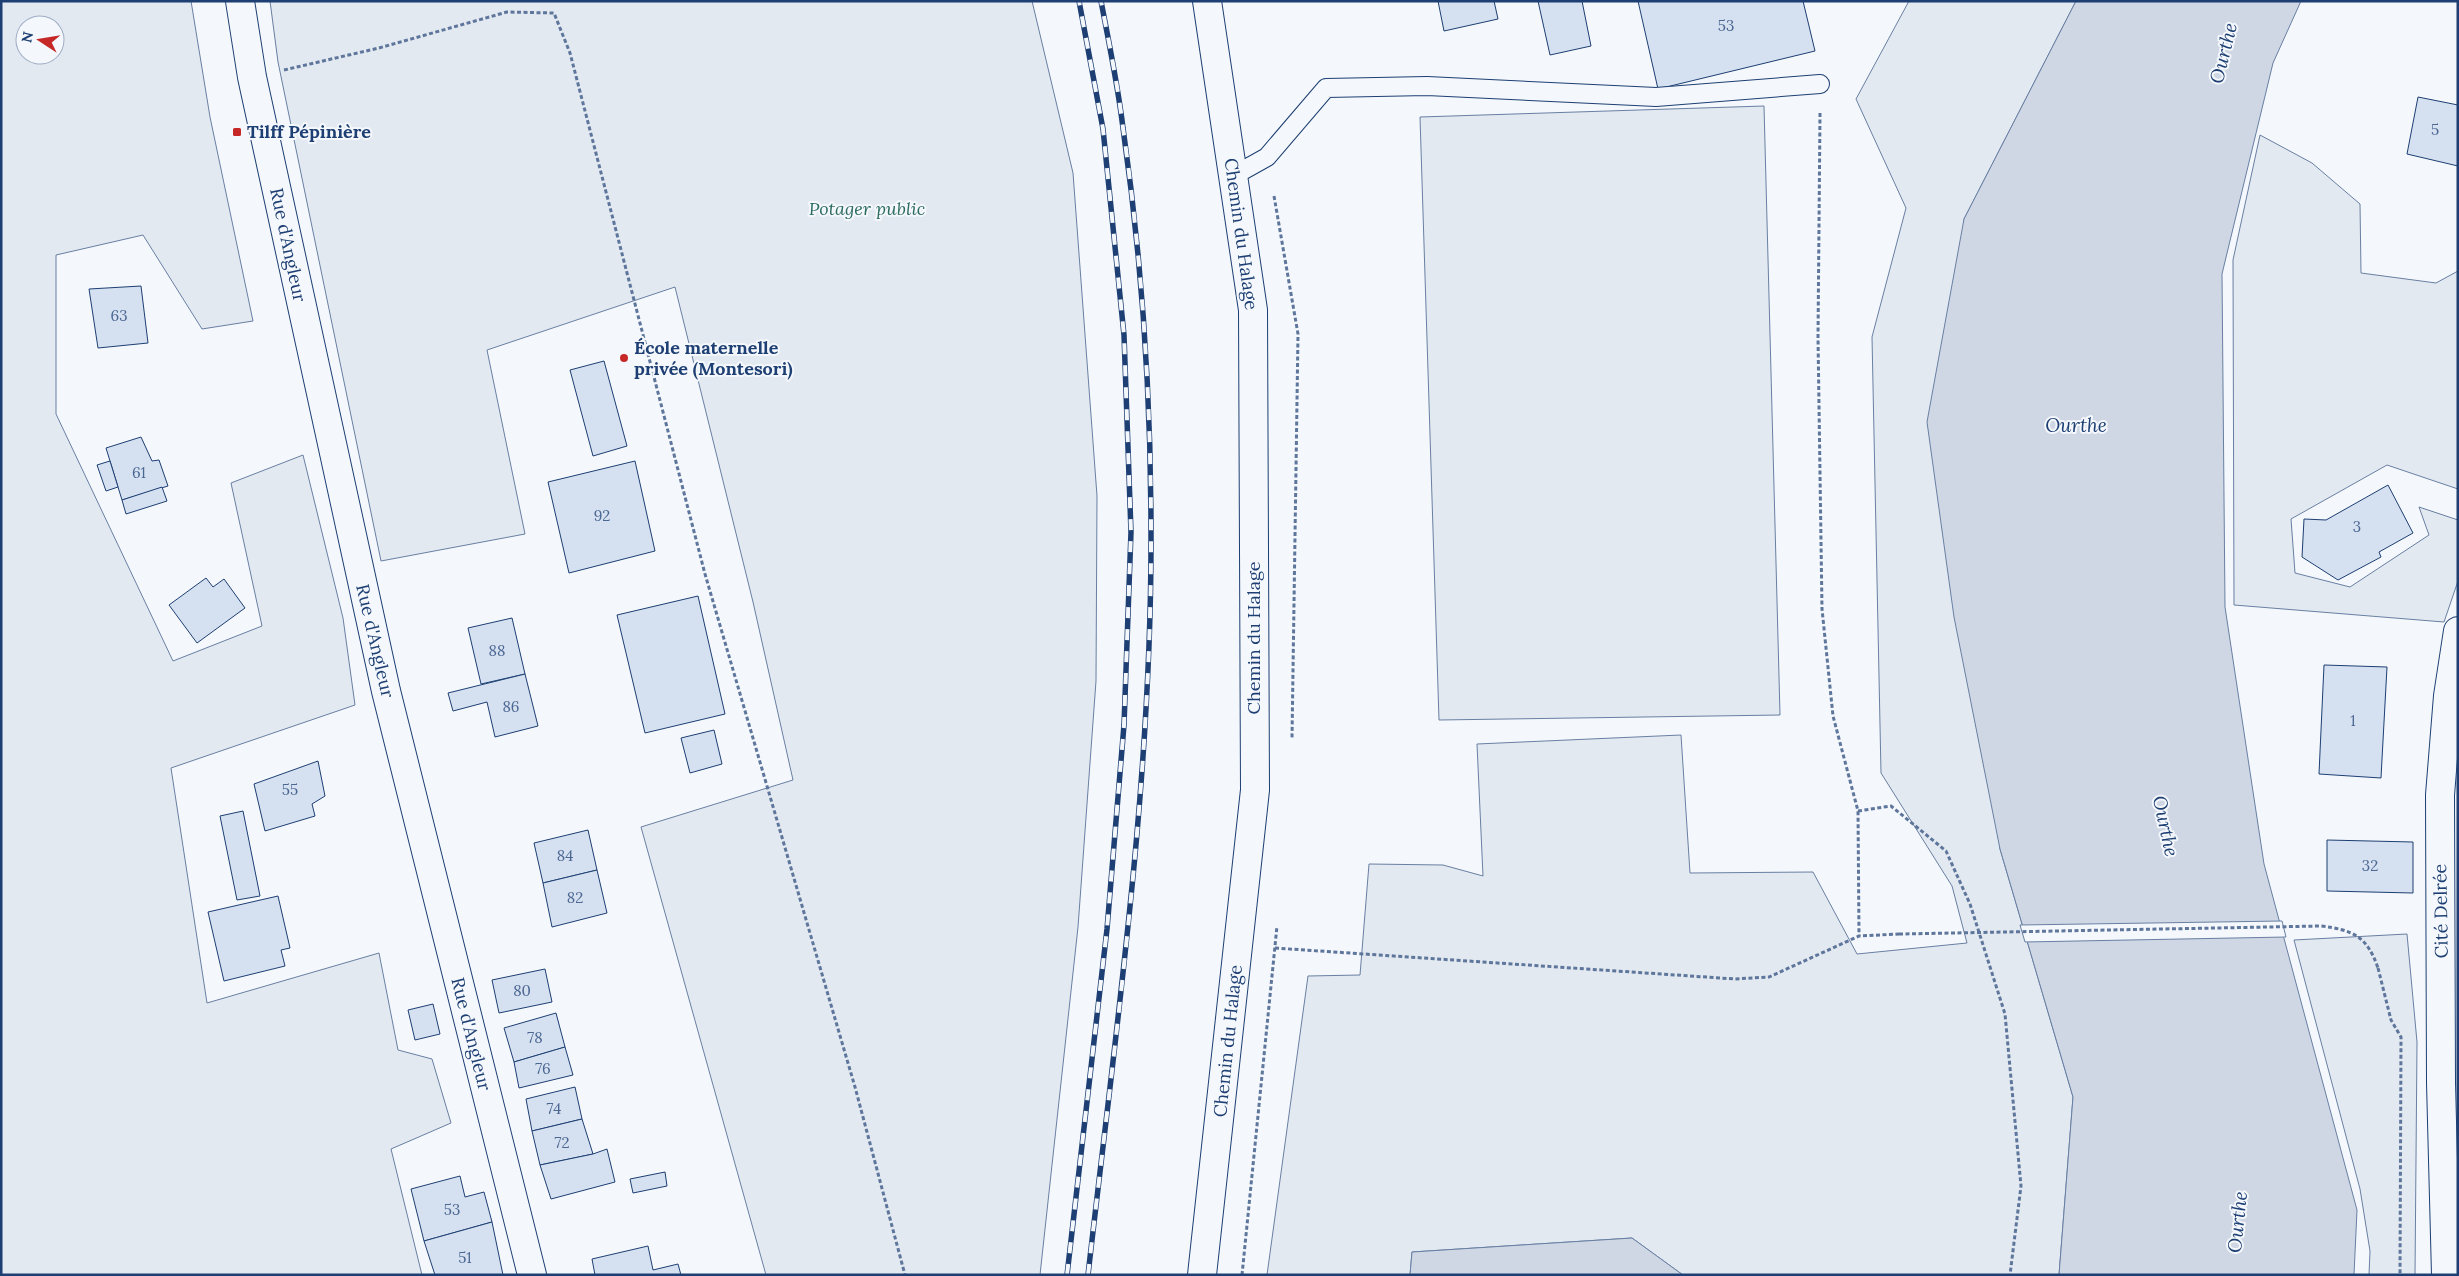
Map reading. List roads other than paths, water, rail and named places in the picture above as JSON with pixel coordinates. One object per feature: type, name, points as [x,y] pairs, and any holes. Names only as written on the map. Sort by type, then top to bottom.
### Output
[{"type":"street","name":"Rue d'Angleur","points":[[240,1],[252,77],[386,692],[532,1275]]},
{"type":"street","name":"Chemin du Halage","points":[[1202,1275],[1254,790],[1253,310],[1207,1]]},
{"type":"street","name":"Cité Delrée","points":[[2450,1260],[2441,1083],[2450,1028],[2440,795],[2448,696],[2458,632]]},
{"type":"lane","points":[[1233,176],[1267,158],[1326,88],[1427,86],[1656,97],[1820,84]]},
{"type":"water","name":"Ourthe","points":[[2076,1],[2301,1],[2273,63],[2222,274],[2225,607],[2264,864],[2357,1210],[2354,1275],[2059,1275],[2073,1097],[2000,849],[1954,617],[1927,422],[1964,219]]},
{"type":"water","points":[[1632,1238],[1683,1275],[1410,1275],[1412,1252]]},
{"type":"railway","points":[[1067,1275],[1107,929],[1124,725],[1131,532],[1124,335],[1103,129],[1079,1]]},
{"type":"railway","points":[[1088,1275],[1121,997],[1139,811],[1146,718],[1151,532],[1147,380],[1140,279],[1121,112],[1101,1]]},
{"type":"place","name":"Tilff Pépinière","points":[[237,132]]},
{"type":"place","name":"École maternelle privée (Montesori)","points":[[624,358]]},
{"type":"park label","name":"Potager public","points":[[867,209]]}]
